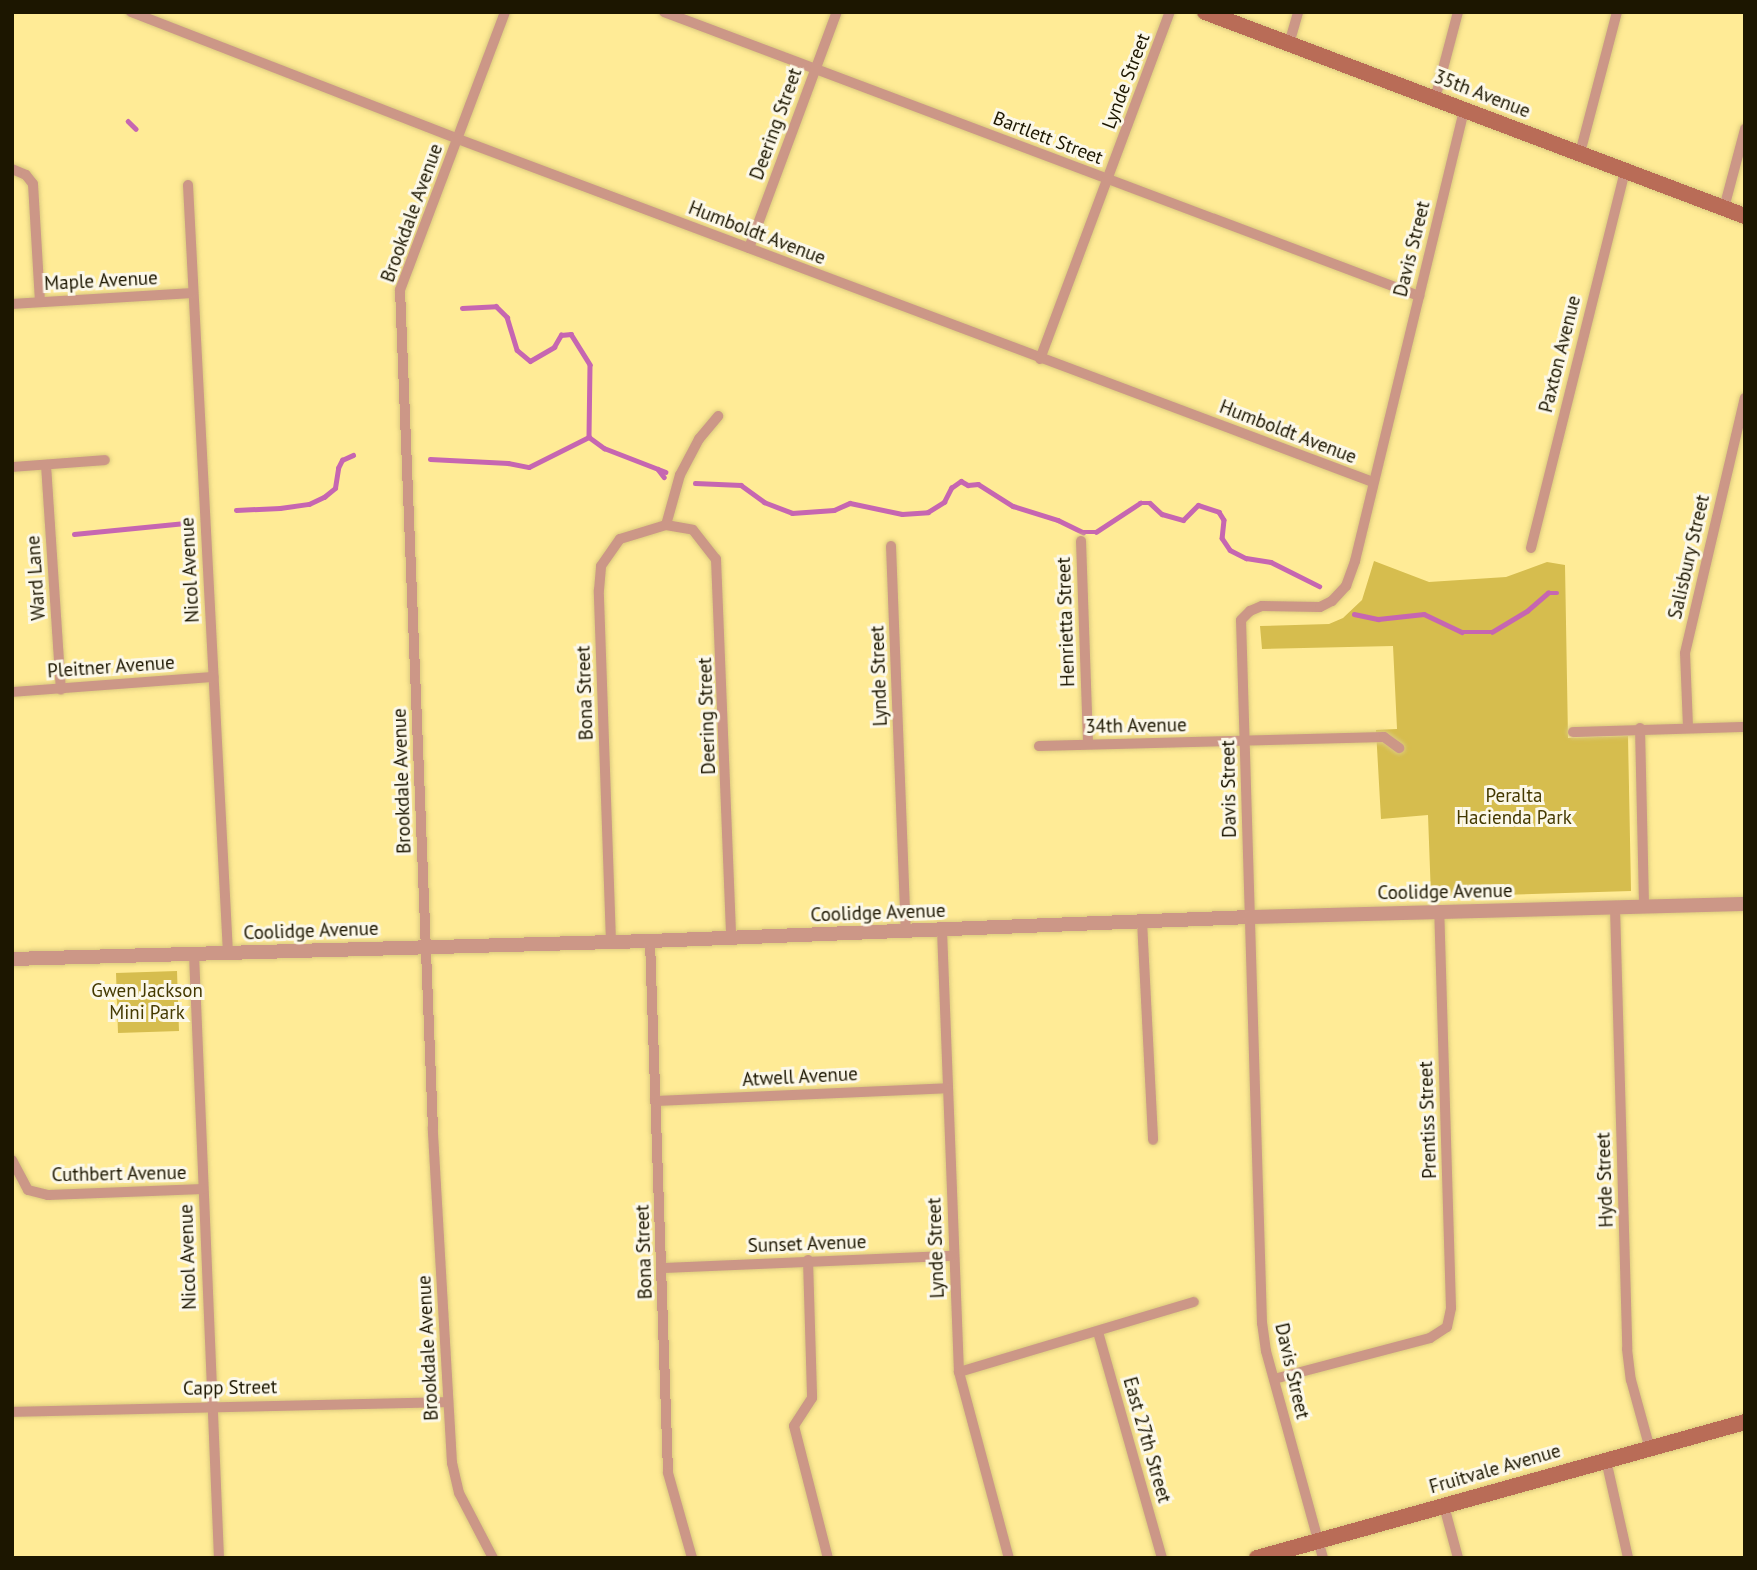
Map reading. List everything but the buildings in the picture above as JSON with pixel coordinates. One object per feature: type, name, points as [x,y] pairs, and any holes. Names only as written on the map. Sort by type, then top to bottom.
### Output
[{"type":"main road","name":"35th Avenue","points":[[1205,12],[1745,216]]},
{"type":"main road","name":"Fruitvale Avenue","points":[[1257,1558],[1745,1423]]},
{"type":"street","name":"Humboldt Avenue","points":[[131,12],[458,139],[1373,482]]},
{"type":"street","name":"Brookdale Avenue","points":[[493,1558],[458,1493],[452,1463],[426,947],[400,290],[505,12]]},
{"type":"street","name":"Bartlett Street","points":[[664,12],[1419,296]]},
{"type":"street","name":"Deering Street","points":[[749,248],[837,12]]},
{"type":"street","name":"Lynde Street","points":[[1040,359],[1170,12]]},
{"type":"street","points":[[1289,44],[1298,12]]},
{"type":"street","points":[[1435,99],[1458,12]]},
{"type":"street","points":[[1580,153],[1617,12]]},
{"type":"street","name":"Davis Street","points":[[1323,1558],[1274,1379],[1262,1323],[1241,620],[1250,611],[1262,606],[1320,607],[1332,601],[1346,586],[1355,561],[1464,110]]},
{"type":"street","points":[[1724,208],[1745,129]]},
{"type":"street","points":[[12,169],[26,175],[33,184],[40,302]]},
{"type":"street","name":"Paxton Avenue","points":[[1531,548],[1625,170]]},
{"type":"street","name":"Nicol Avenue","points":[[187,185],[228,953]]},
{"type":"street","name":"Maple Avenue","points":[[12,304],[192,293]]},
{"type":"street","name":"Salisbury Street","points":[[1688,727],[1685,653],[1745,398]]},
{"type":"street","points":[[666,525],[680,475],[699,439],[718,416]]},
{"type":"street","points":[[12,467],[105,460]]},
{"type":"street","name":"Ward Lane","points":[[46,465],[61,689]]},
{"type":"street","name":"Deering Street","points":[[666,525],[693,530],[716,559],[731,937]]},
{"type":"street","name":"Bona Street","points":[[611,942],[598,590],[601,566],[620,539],[666,525]]},
{"type":"street","name":"Henrietta Street","points":[[1081,541],[1088,744]]},
{"type":"street","name":"Lynde Street","points":[[891,546],[906,931]]},
{"type":"street","name":"Pleitner Avenue","points":[[12,692],[213,677]]},
{"type":"street","points":[[1573,732],[1745,727]]},
{"type":"street","points":[[1640,728],[1644,906]]},
{"type":"street","name":"34th Avenue","points":[[1039,746],[1384,737],[1399,748]]},
{"type":"street","name":"Coolidge Avenue","points":[[12,960],[650,941],[1250,917],[1745,904]]},
{"type":"street","name":"Hyde Street","points":[[1615,907],[1627,1349],[1631,1380],[1650,1449]]},
{"type":"street","name":"Prentiss Street","points":[[1274,1379],[1430,1338],[1447,1327],[1451,1308],[1439,912]]},
{"type":"street","points":[[1142,921],[1153,1140]]},
{"type":"street","name":"Lynde Street","points":[[942,930],[959,1372],[1009,1558]]},
{"type":"street","name":"Bona Street","points":[[650,941],[668,1473],[692,1558]]},
{"type":"street","name":"Nicol Avenue","points":[[194,954],[219,1558]]},
{"type":"street","name":"Atwell Avenue","points":[[655,1101],[948,1088]]},
{"type":"street","name":"Cuthbert Avenue","points":[[12,1160],[28,1189],[48,1195],[203,1189]]},
{"type":"street","name":"Sunset Avenue","points":[[663,1268],[954,1256]]},
{"type":"street","points":[[808,1260],[812,1398],[794,1426],[828,1558]]},
{"type":"street","points":[[959,1372],[1194,1302]]},
{"type":"street","name":"East 27th Street","points":[[1098,1332],[1162,1558]]},
{"type":"street","name":"Capp Street","points":[[12,1412],[448,1402]]},
{"type":"street","points":[[1606,1460],[1628,1558]]},
{"type":"street","points":[[1444,1506],[1458,1558]]},
{"type":"green space","name":"Peralta Hacienda Park","points":[[1374,561],[1429,582],[1506,577],[1547,562],[1565,565],[1568,738],[1628,736],[1631,891],[1431,897],[1428,815],[1381,819],[1376,730],[1397,729],[1393,646],[1262,649],[1260,626],[1329,624],[1343,618],[1362,600]]},
{"type":"green space","name":"Gwen Jackson Mini Park","points":[[177,971],[179,1031],[118,1033],[116,973]]},
{"type":"waterway","points":[[128,121],[136,129]]},
{"type":"waterway","points":[[462,308],[496,306],[507,317],[517,350],[530,361],[554,347],[561,335],[571,334],[590,365],[589,437]]},
{"type":"waterway","points":[[589,437],[604,448],[666,472]]},
{"type":"waterway","points":[[430,459],[508,463],[529,467],[589,437]]},
{"type":"waterway","points":[[236,510],[309,504],[324,497],[335,488],[342,460],[353,455]]},
{"type":"waterway","points":[[658,469],[664,477]]},
{"type":"waterway","points":[[695,483],[741,485],[764,502],[792,513],[834,510],[850,503],[902,514],[928,512],[944,502],[951,488],[961,481],[968,485],[978,484],[1013,506],[1058,520],[1083,532],[1096,532],[1140,503],[1150,503],[1162,514],[1183,520],[1198,505],[1219,512],[1224,520],[1222,538],[1230,550],[1246,558],[1271,562],[1319,586]]},
{"type":"waterway","points":[[74,534],[187,523]]},
{"type":"waterway","points":[[1354,614],[1378,619],[1424,614],[1462,632],[1492,632],[1527,611],[1548,593],[1557,593]]}]
